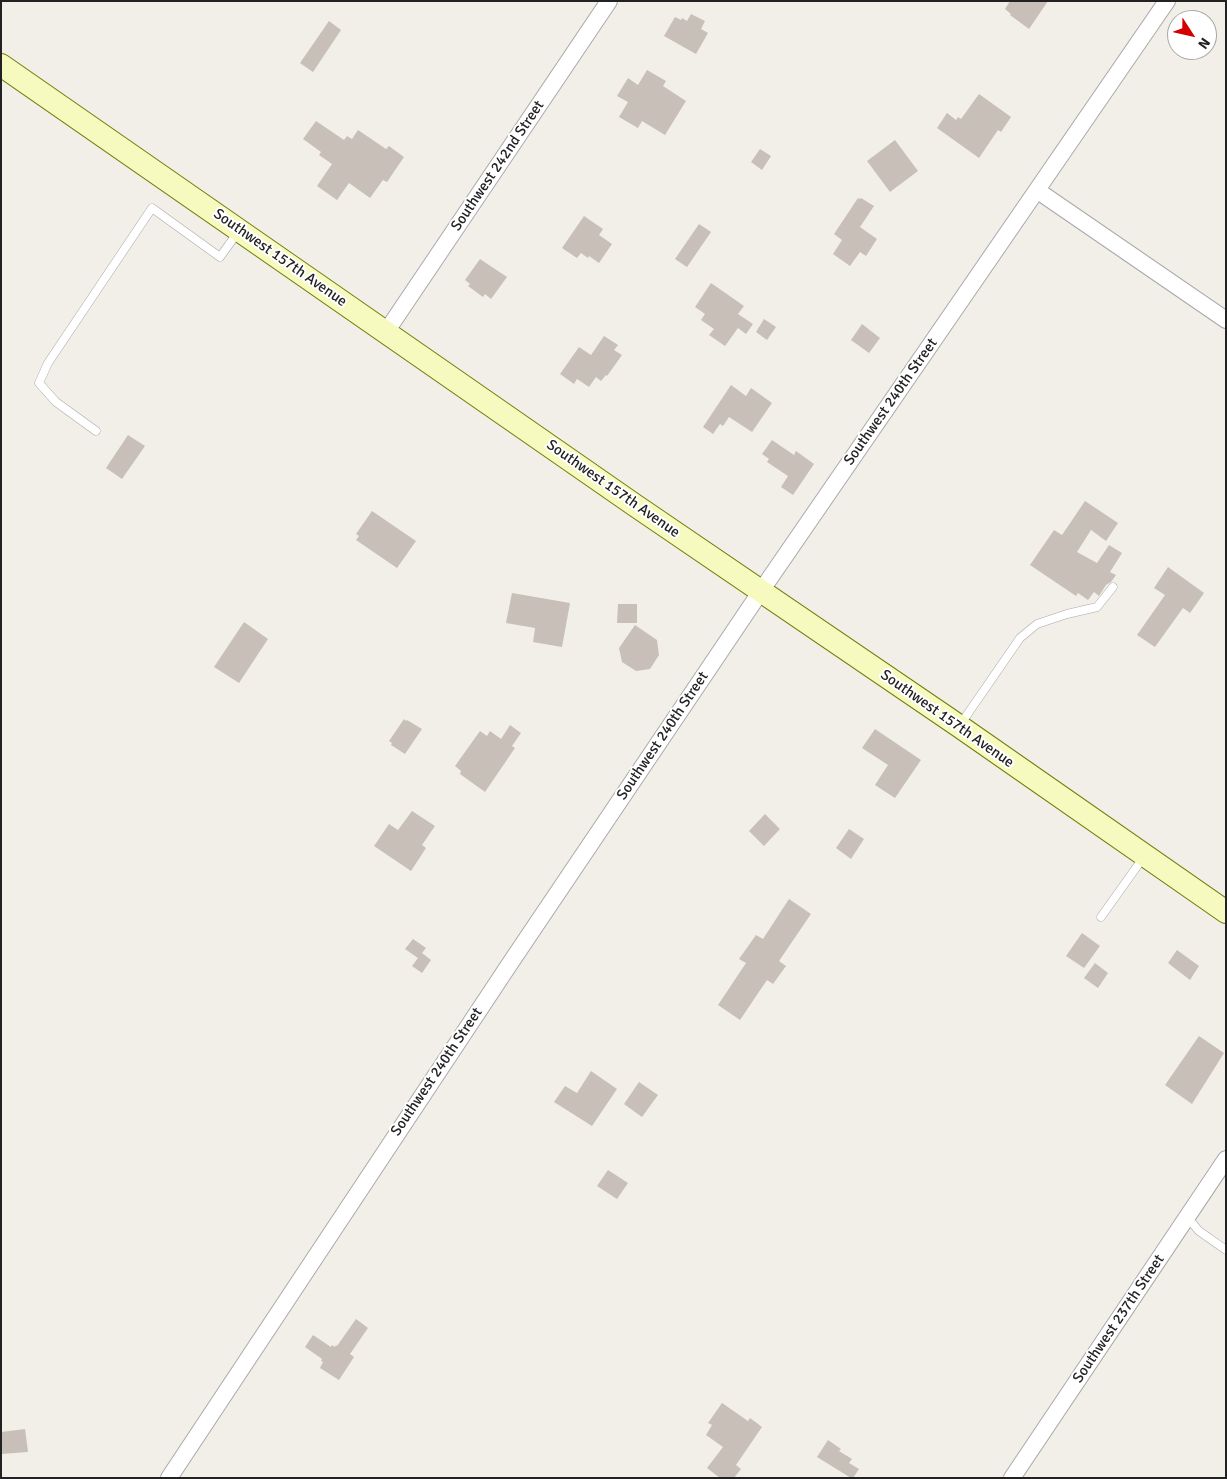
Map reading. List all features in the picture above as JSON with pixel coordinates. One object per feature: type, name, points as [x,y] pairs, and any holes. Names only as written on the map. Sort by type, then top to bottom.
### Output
[{"type":"street","name":"Southwest 242nd Street","points":[[386,332],[609,1]]},
{"type":"street","name":"Southwest 240th Street","points":[[169,1478],[510,962],[1167,1]]},
{"type":"street","name":"Southwest 157th Avenue","points":[[1,65],[636,506],[959,726],[1144,857],[1226,912]]},
{"type":"street","points":[[1038,191],[1226,320]]},
{"type":"street","name":"Southwest 237th Street","points":[[1012,1478],[1226,1160]]},
{"type":"lane","points":[[96,431],[56,402],[39,383],[48,363],[152,208],[220,257],[240,230]]},
{"type":"lane","points":[[959,726],[1020,638],[1037,624],[1097,607],[1113,587]]},
{"type":"lane","points":[[1101,917],[1144,857]]},
{"type":"lane","points":[[1187,1217],[1199,1231],[1226,1250]]},
{"type":"building","points":[[1010,1],[1048,1],[1029,29],[1005,9]]},
{"type":"building","points":[[691,14],[705,21],[701,29],[708,33],[696,54],[664,36],[675,17],[687,21]]},
{"type":"building","points":[[329,21],[341,30],[313,72],[300,63]]},
{"type":"building","points":[[647,70],[666,81],[663,86],[686,101],[665,135],[642,121],[638,128],[619,117],[628,102],[617,96],[628,78],[638,85]]},
{"type":"building","points":[[979,94],[1011,117],[1001,132],[998,130],[979,158],[937,128],[947,113],[956,120],[958,117],[961,119]]},
{"type":"building","points":[[316,121],[344,140],[347,136],[352,139],[358,130],[386,149],[389,146],[404,157],[387,182],[383,180],[370,198],[349,183],[337,200],[317,186],[332,164],[319,155],[321,152],[303,139]]},
{"type":"building","points":[[895,140],[918,171],[890,192],[867,161]]},
{"type":"building","points":[[760,149],[771,156],[762,170],[751,162]]},
{"type":"building","points":[[858,198],[874,206],[860,227],[877,239],[866,256],[860,252],[850,266],[833,254],[842,240],[834,234]]},
{"type":"building","points":[[584,216],[603,229],[599,235],[612,244],[599,263],[581,253],[577,258],[562,248]]},
{"type":"building","points":[[699,224],[711,232],[687,267],[675,259]]},
{"type":"building","points":[[480,259],[507,277],[491,299],[485,294],[483,297],[468,286],[470,284],[465,280]]},
{"type":"building","points":[[711,283],[744,306],[738,314],[753,324],[746,334],[738,328],[725,346],[709,335],[714,329],[701,320],[705,314],[695,307]]},
{"type":"building","points":[[764,319],[776,327],[767,340],[756,332]]},
{"type":"building","points":[[862,324],[880,338],[869,353],[851,340]]},
{"type":"building","points":[[604,336],[618,345],[614,350],[622,355],[607,376],[601,381],[596,377],[589,387],[577,379],[574,384],[560,374],[579,347],[591,355]]},
{"type":"building","points":[[731,385],[746,396],[751,388],[772,403],[752,432],[729,417],[723,426],[720,424],[713,434],[703,427]]},
{"type":"building","points":[[128,435],[145,446],[122,479],[106,468]]},
{"type":"building","points":[[772,440],[794,455],[796,451],[814,464],[793,495],[781,487],[788,476],[767,462],[769,459],[762,454]]},
{"type":"building","points":[[1085,501],[1118,523],[1106,541],[1091,530],[1077,552],[1097,563],[1109,545],[1122,553],[1110,572],[1116,575],[1111,582],[1106,585],[1099,596],[1094,592],[1088,600],[1078,593],[1076,596],[1030,565],[1054,530],[1062,535]]},
{"type":"building","points":[[372,511],[416,541],[397,568],[356,540],[359,536],[356,534]]},
{"type":"building","points":[[1168,567],[1204,593],[1190,613],[1183,608],[1155,647],[1137,635],[1165,595],[1154,588]]},
{"type":"building","points":[[512,593],[570,603],[562,647],[533,642],[535,628],[506,623]]},
{"type":"building","points":[[618,604],[637,604],[637,623],[617,623]]},
{"type":"building","points":[[244,622],[268,639],[239,683],[214,667]]},
{"type":"building","points":[[635,625],[657,640],[659,655],[650,669],[636,671],[622,662],[619,648]]},
{"type":"building","points":[[404,719],[422,729],[405,754],[391,745],[392,743],[389,741]]},
{"type":"building","points":[[510,725],[521,733],[512,746],[515,748],[485,792],[460,774],[461,771],[455,766],[480,731],[487,736],[490,731],[501,739]]},
{"type":"building","points":[[875,729],[921,760],[895,798],[875,785],[888,765],[862,748]]},
{"type":"building","points":[[412,811],[435,826],[422,845],[426,848],[411,871],[374,846],[389,824],[398,830]]},
{"type":"building","points":[[765,814],[780,829],[764,846],[749,831]]},
{"type":"building","points":[[849,829],[864,839],[851,859],[836,848]]},
{"type":"building","points":[[789,899],[811,914],[779,961],[786,966],[773,984],[767,980],[740,1020],[718,1005],[746,963],[739,959],[756,935],[763,939]]},
{"type":"building","points":[[1082,933],[1100,946],[1084,968],[1066,956]]},
{"type":"building","points":[[413,939],[426,948],[422,953],[431,960],[422,973],[412,966],[418,958],[405,949]]},
{"type":"building","points":[[1177,950],[1199,966],[1190,980],[1168,963]]},
{"type":"building","points":[[1095,963],[1108,973],[1098,988],[1084,978]]},
{"type":"building","points":[[1199,1036],[1224,1053],[1192,1104],[1165,1085]]},
{"type":"building","points":[[591,1071],[617,1089],[592,1126],[554,1102],[565,1086],[577,1093]]},
{"type":"building","points":[[639,1082],[658,1095],[642,1117],[624,1104]]},
{"type":"building","points":[[608,1170],[628,1183],[617,1199],[597,1186]]},
{"type":"building","points":[[356,1319],[368,1328],[350,1354],[354,1357],[339,1380],[320,1368],[323,1362],[321,1361],[322,1359],[305,1347],[313,1335],[331,1347],[332,1345],[337,1346]]},
{"type":"building","points":[[722,1403],[748,1421],[750,1418],[762,1427],[736,1465],[741,1469],[734,1478],[720,1478],[707,1468],[723,1447],[706,1435],[712,1425],[708,1423]]},
{"type":"building","points":[[25,1429],[28,1452],[1,1454],[1,1432]]},
{"type":"building","points":[[828,1440],[841,1449],[839,1451],[852,1459],[849,1463],[859,1469],[853,1478],[817,1457]]}]
